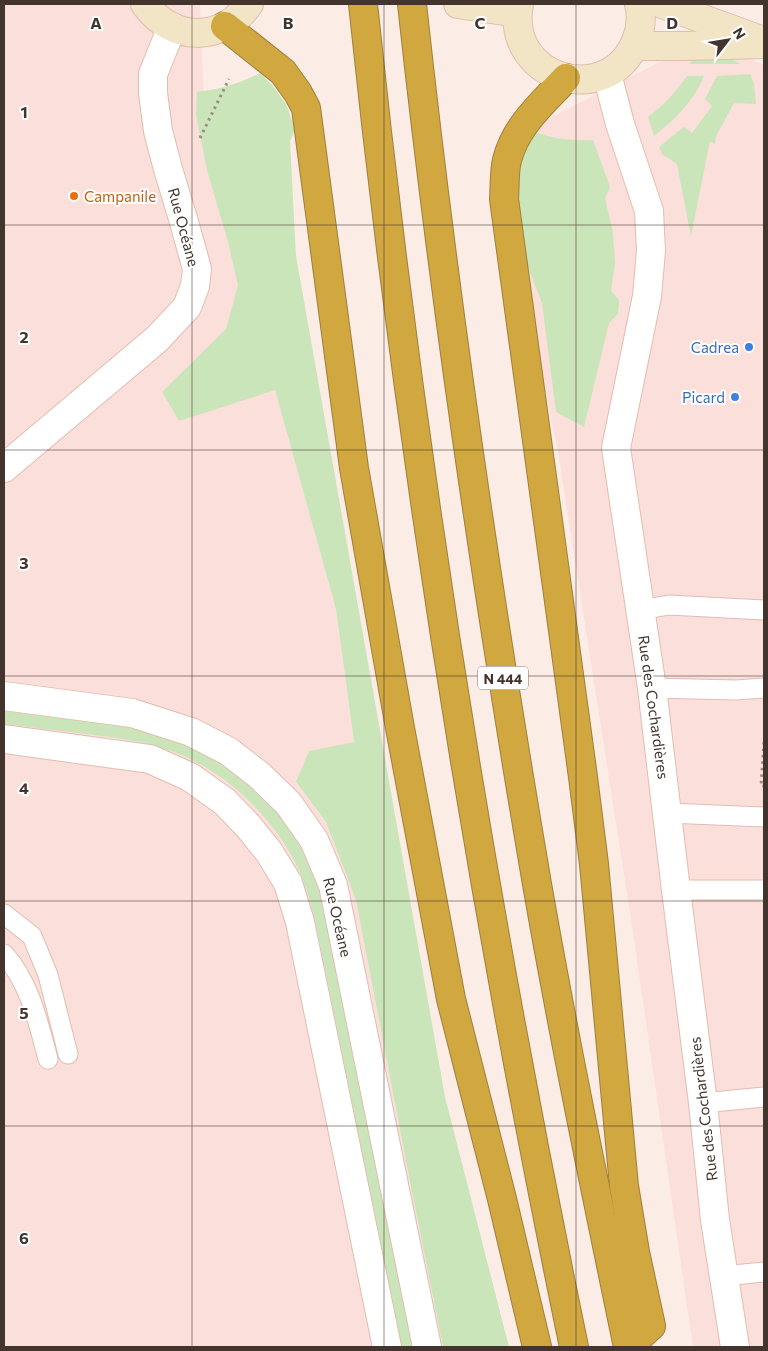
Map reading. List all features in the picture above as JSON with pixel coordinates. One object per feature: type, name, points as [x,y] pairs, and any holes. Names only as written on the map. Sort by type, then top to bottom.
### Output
[{"type":"highway","points":[[363,4],[376,135],[399,311],[451,670],[480,849],[520,1073],[574,1347]]},
{"type":"highway","name":"N 444","points":[[412,4],[436,210],[505,694],[537,887],[628,1347]]},
{"type":"highway","points":[[225,26],[283,72],[298,92],[306,108],[354,468],[402,738],[451,999],[502,1199],[537,1347]]},
{"type":"highway","points":[[566,78],[528,118],[514,140],[507,161],[504,199],[584,777],[624,1186],[651,1326],[628,1347]]},
{"type":"street","points":[[145,4],[152,14],[172,28],[185,32],[199,33],[225,26],[238,17],[249,4]]},
{"type":"street","points":[[463,4],[518,8],[518,25],[521,38],[533,60],[554,75],[580,80],[606,74],[627,57],[639,34],[641,20],[639,4]]},
{"type":"street","points":[[662,4],[764,42]]},
{"type":"street","name":"Rue Océane","points":[[4,468],[157,339],[187,307],[195,286],[197,269],[160,141],[153,93],[153,74],[172,28]]},
{"type":"street","points":[[634,46],[684,46],[764,42]]},
{"type":"street","name":"Rue des Cochardières","points":[[606,74],[620,124],[649,211],[651,251],[647,296],[616,448],[652,688],[704,1103],[715,1220],[735,1347]]},
{"type":"street","name":"Rue Océane","points":[[4,696],[132,713],[191,732],[228,751],[259,775],[288,803],[314,840],[333,885],[427,1347]]},
{"type":"street","points":[[4,739],[150,758],[190,777],[225,802],[269,852],[288,883],[300,922],[387,1347]]},
{"type":"lane","points":[[640,610],[669,605],[764,610]]},
{"type":"lane","points":[[652,688],[736,690],[764,688]]},
{"type":"lane","points":[[736,690],[764,696]]},
{"type":"lane","points":[[667,813],[764,817]]},
{"type":"lane","points":[[676,890],[764,890]]},
{"type":"lane","points":[[4,914],[32,936],[48,975],[68,1054]]},
{"type":"lane","points":[[4,954],[11,962],[32,1000],[48,1059]]},
{"type":"lane","points":[[704,1103],[764,1097]]},
{"type":"lane","points":[[724,1276],[764,1272]]},
{"type":"path","points":[[200,138],[229,79]]},
{"type":"path","points":[[764,742],[761,786],[764,786]]},
{"type":"shaded area","points":[[4,4],[200,4],[204,105],[275,390],[336,609],[354,743],[310,751],[296,783],[326,822],[356,900],[443,1347],[4,1347]]},
{"type":"shaded area","points":[[708,53],[745,57],[764,65],[764,1347],[693,1347],[632,925],[558,451],[510,224],[525,136],[550,118],[664,60]]},
{"type":"green space","points":[[693,58],[724,58],[741,64],[690,64]]},
{"type":"green space","points":[[260,73],[286,104],[295,129],[290,141],[296,256],[445,1097],[509,1347],[443,1347],[356,900],[326,822],[296,782],[309,751],[354,742],[336,609],[275,390],[179,421],[162,392],[226,329],[238,285],[228,242],[207,170],[196,115],[197,92],[230,86]]},
{"type":"green space","points":[[750,74],[754,84],[756,104],[734,103],[716,136],[715,144],[710,141],[691,236],[677,164],[662,154],[659,147],[684,127],[692,133],[712,106],[705,99],[717,76]]},
{"type":"green space","points":[[687,76],[704,76],[695,94],[683,109],[654,136],[648,117],[669,98]]},
{"type":"green space","points":[[532,131],[562,139],[593,140],[610,187],[605,198],[613,233],[615,263],[611,291],[619,300],[618,314],[609,323],[584,427],[556,412],[542,303],[522,252],[515,195],[518,163]]},
{"type":"green space","points":[[4,711],[119,725],[173,739],[215,760],[253,788],[284,822],[297,841],[311,869],[321,897],[415,1347],[402,1347],[315,920],[304,882],[288,850],[275,830],[244,796],[226,781],[186,757],[156,746],[130,740],[4,724]]},
{"type":"place","name":"Campanile","points":[[74,196]]},
{"type":"place","name":"Cadrea","points":[[749,347]]},
{"type":"place","name":"Picard","points":[[735,397]]}]
